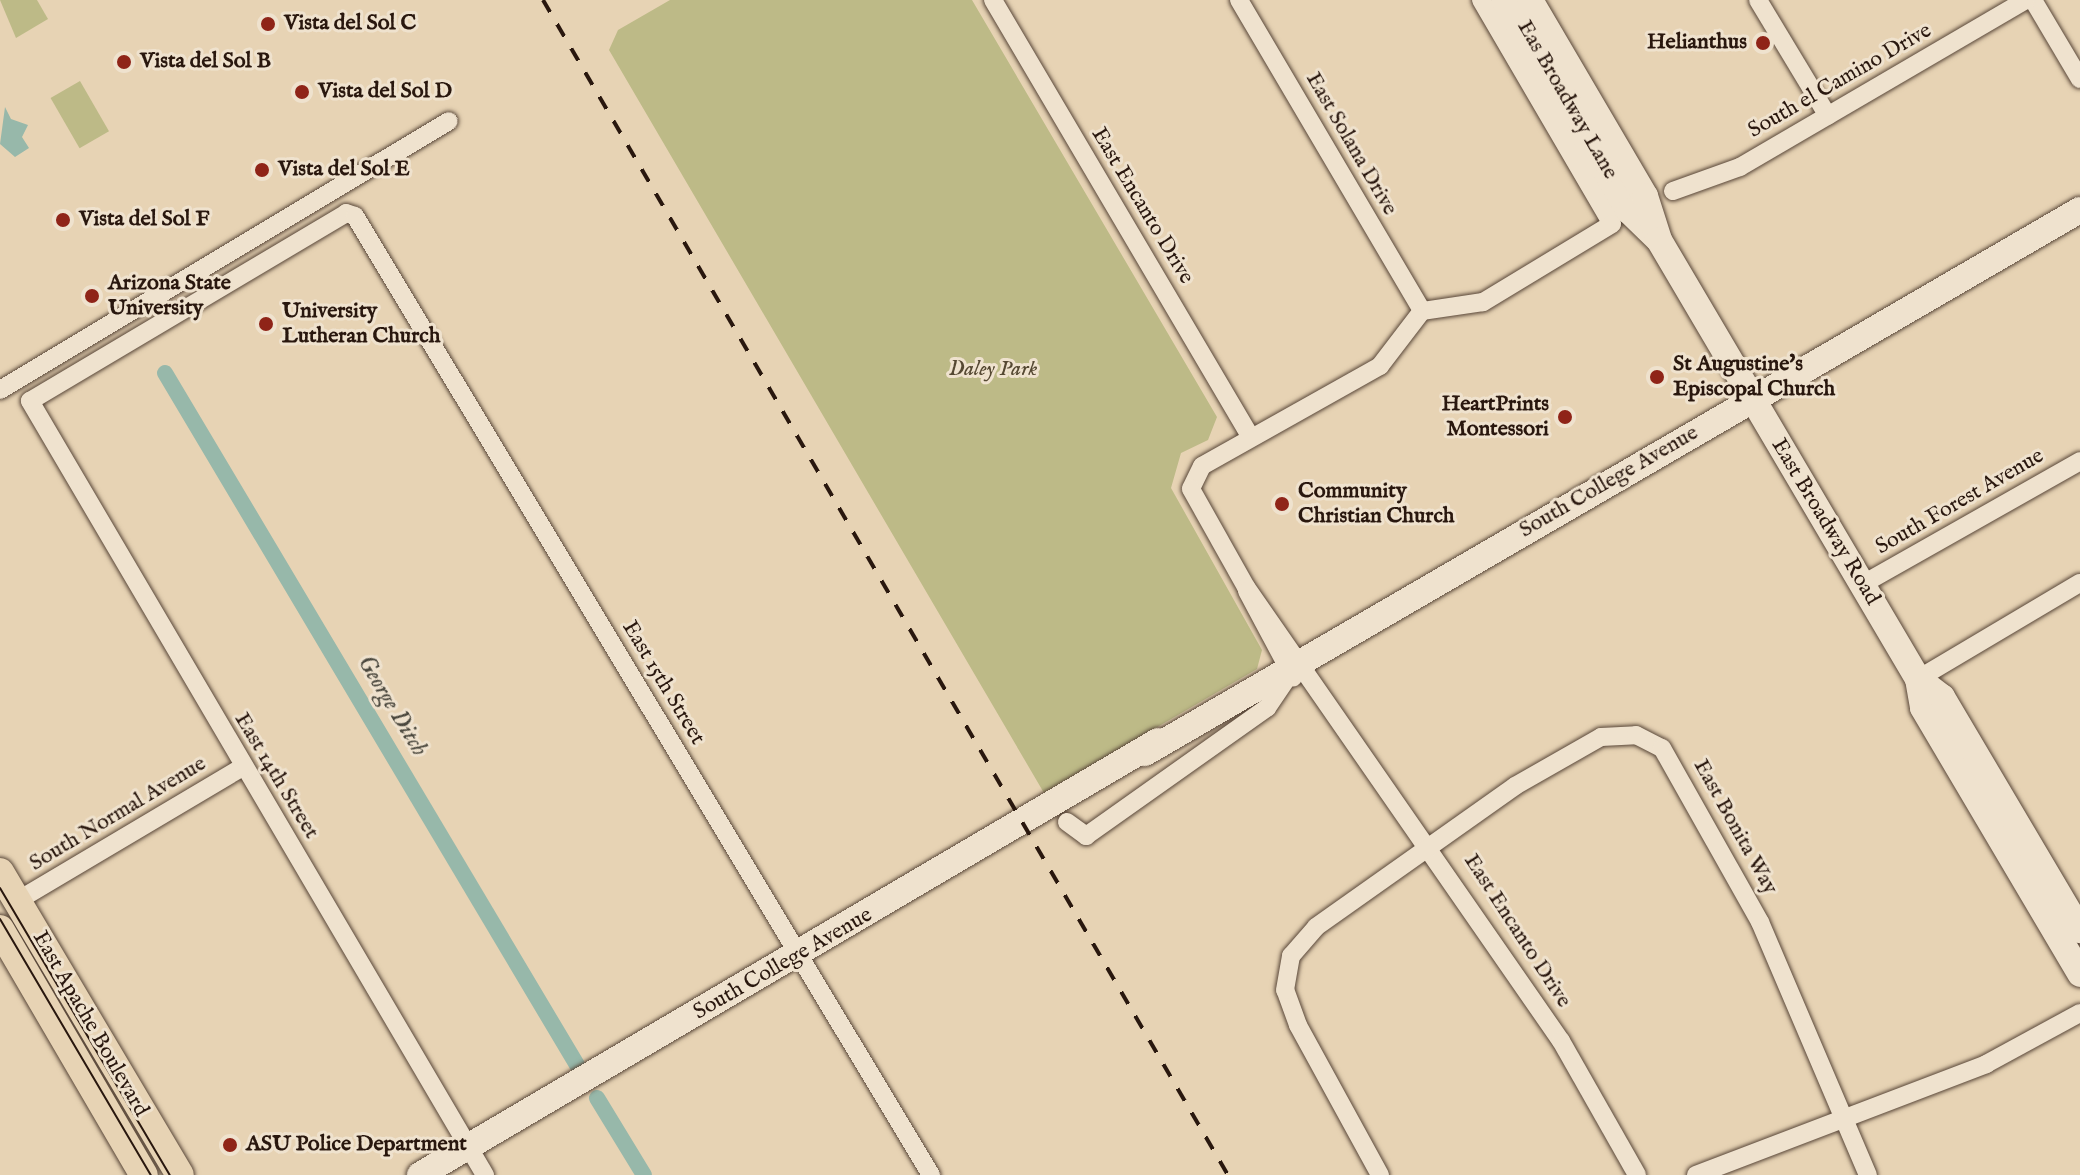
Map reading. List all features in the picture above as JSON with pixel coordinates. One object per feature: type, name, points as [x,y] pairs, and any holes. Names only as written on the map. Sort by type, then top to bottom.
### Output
[{"type":"main road","name":"East Apache Boulevard","points":[[0,872],[6,905],[113,1065],[180,1175]]},
{"type":"main road","name":"East Apache Boulevard","points":[[0,929],[144,1175]]},
{"type":"street","name":"East Encanto Drive","points":[[993,0],[1250,436],[1202,466],[1192,482],[1193,498],[1292,666],[1340,723],[1431,845],[1561,1041],[1637,1175]]},
{"type":"street","name":"East Solana Drive","points":[[1239,0],[1422,311]]},
{"type":"street","name":"Eas Broadway Lane","points":[[1422,311],[1483,302],[1612,224],[1481,0]]},
{"type":"street","name":"East Broadway Road","points":[[1504,0],[1629,211],[1659,240]]},
{"type":"street","name":"East Broadway Road","points":[[1530,0],[1645,196],[1659,240],[1918,679],[1923,708],[2080,974]]},
{"type":"street","points":[[1758,0],[1828,116]]},
{"type":"street","name":"South el Camino Drive","points":[[1673,191],[1740,167],[2026,0]]},
{"type":"street","points":[[2033,0],[2080,79]]},
{"type":"street","points":[[0,390],[449,121]]},
{"type":"street","name":"South College Avenue","points":[[420,1175],[2080,210]]},
{"type":"street","name":"East 14th Street","points":[[355,216],[339,215],[30,401],[485,1175]]},
{"type":"street","name":"East 15th Street","points":[[355,216],[931,1175]]},
{"type":"street","points":[[1250,436],[1380,366],[1422,311]]},
{"type":"street","name":"South Forest Avenue","points":[[1863,584],[2080,461]]},
{"type":"street","points":[[1918,679],[2080,583]]},
{"type":"street","points":[[1067,822],[1086,836],[1267,708],[1292,666]]},
{"type":"street","name":"East Broadway Road","points":[[1918,679],[1942,697],[2080,930]]},
{"type":"street","name":"East Bonita Way","points":[[1380,1175],[1285,990],[1291,956],[1316,927],[1431,845],[1601,737],[1636,735],[1662,748],[1760,922],[1868,1175]]},
{"type":"street","name":"South Normal Avenue","points":[[6,905],[243,767]]},
{"type":"street","points":[[1696,1175],[1986,1064],[2080,1013]]},
{"type":"green space","points":[[0,0],[37,0],[48,19],[16,38]]},
{"type":"green space","name":"Daley Park","points":[[670,0],[972,0],[1217,417],[1208,440],[1181,453],[1171,488],[1262,650],[1257,669],[1044,793],[609,50],[618,30]]},
{"type":"green space","points":[[80,81],[109,131],[80,148],[51,98]]},
{"type":"shaded area","points":[[5,107],[11,119],[28,125],[22,137],[29,148],[15,157],[0,144]]},
{"type":"waterway","name":"George Ditch","points":[[165,373],[577,1065]]},
{"type":"waterway","name":"George Ditch","points":[[597,1098],[644,1175]]},
{"type":"tram line","points":[[0,888],[170,1175]]},
{"type":"tram line","points":[[0,919],[151,1175]]},
{"type":"railway","points":[[543,0],[1228,1175]]},
{"type":"place","name":"Vista del Sol C","points":[[268,24]]},
{"type":"place","name":"Helianthus","points":[[1763,43]]},
{"type":"place","name":"Vista del Sol B","points":[[124,62]]},
{"type":"place","name":"Vista del Sol D","points":[[302,92]]},
{"type":"place","name":"Vista del Sol E","points":[[262,170]]},
{"type":"place","name":"Vista del Sol F","points":[[63,220]]},
{"type":"place","name":"Arizona State University","points":[[92,296]]},
{"type":"place","name":"University Lutheran Church","points":[[266,324]]},
{"type":"place","name":"St Augustine's Episcopal Church","points":[[1657,377]]},
{"type":"place","name":"HeartPrints Montessori","points":[[1565,417]]},
{"type":"place","name":"Community Christian Church","points":[[1282,504]]},
{"type":"place","name":"ASU Police Department","points":[[230,1145]]}]
